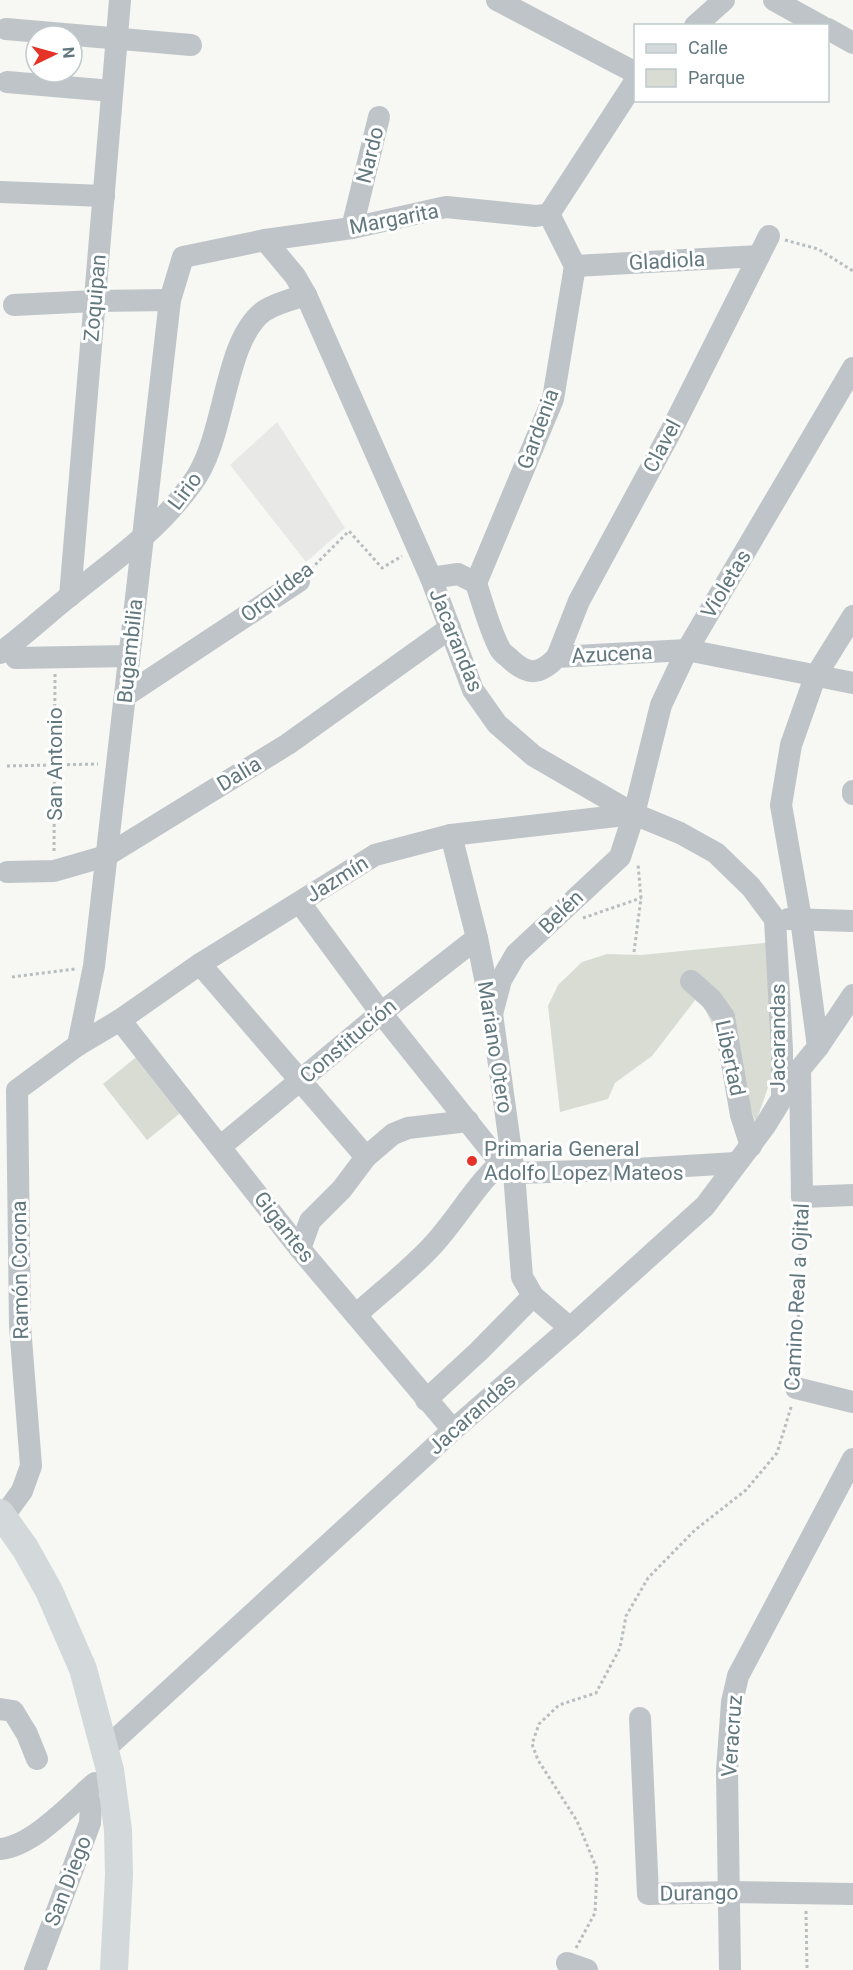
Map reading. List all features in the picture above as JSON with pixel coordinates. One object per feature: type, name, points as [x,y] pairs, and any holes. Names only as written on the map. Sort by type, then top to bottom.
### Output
[{"type":"main road","points":[[2,1515],[25,1548],[58,1611],[83,1669],[107,1760],[118,1830],[119,1875],[114,1970]]},
{"type":"street","name":"Zoquipan","points":[[70,596],[120,0]]},
{"type":"street","points":[[497,0],[634,72]]},
{"type":"street","points":[[697,24],[724,0]]},
{"type":"street","points":[[774,0],[817,24]]},
{"type":"street","points":[[6,29],[191,45]]},
{"type":"street","points":[[829,30],[853,43]]},
{"type":"street","points":[[7,82],[112,91]]},
{"type":"street","points":[[574,266],[549,214],[634,83]]},
{"type":"street","name":"Nardo","points":[[352,228],[379,117]]},
{"type":"street","points":[[0,192],[104,196]]},
{"type":"street","name":"Margarita","points":[[183,257],[265,240],[352,228],[446,207],[536,216],[549,214]]},
{"type":"street","name":"Jacarandas","points":[[0,1849],[33,1836],[86,1791],[107,1760],[453,1430],[705,1206],[765,1126],[782,1096],[782,1038],[774,919],[751,887],[716,853],[680,833],[634,814],[534,756],[497,724],[473,690],[417,547],[306,295],[295,276],[265,240]]},
{"type":"street","name":"Gladiola","points":[[574,266],[764,246]]},
{"type":"street","name":"Clavel","points":[[557,657],[579,601],[671,431],[764,246]]},
{"type":"street","name":"Bugambilia","points":[[78,1045],[94,966],[170,300],[183,257]]},
{"type":"street","name":"Gardenia","points":[[476,584],[553,399],[574,266]]},
{"type":"street","name":"Lirio","points":[[4,650],[141,541],[171,511],[205,465],[218,426],[236,355],[245,332],[266,310],[306,295]]},
{"type":"street","points":[[14,305],[170,300]]},
{"type":"street","name":"Violetas","points":[[634,814],[661,705],[687,650],[853,368]]},
{"type":"street","points":[[430,578],[458,574],[476,584]]},
{"type":"street","name":"Orquídea","points":[[125,696],[299,581]]},
{"type":"street","name":"Azucena","points":[[476,584],[501,650],[518,667],[526,671],[538,671],[547,667],[557,657],[687,650],[853,683]]},
{"type":"street","points":[[818,1047],[801,919],[781,805],[791,745],[815,677],[853,616]]},
{"type":"street","name":"Dalia","points":[[7,872],[54,872],[106,855],[288,744],[450,628]]},
{"type":"street","points":[[4,650],[16,658],[129,656]]},
{"type":"street","name":"Jazmín","points":[[78,1045],[120,1020],[200,964],[375,855],[452,835],[634,814]]},
{"type":"street","name":"Belén","points":[[492,1014],[501,980],[516,954],[620,857],[634,814]]},
{"type":"street","name":"Mariano Otero","points":[[452,835],[477,938],[492,1014],[522,1277],[532,1296],[570,1328]]},
{"type":"street","points":[[300,903],[381,1013],[468,1121],[508,1163]]},
{"type":"street","points":[[774,919],[853,921]]},
{"type":"street","name":"Constitución","points":[[220,1147],[381,1013],[477,938]]},
{"type":"street","points":[[200,964],[366,1157]]},
{"type":"street","name":"Libertad","points":[[691,981],[711,999],[724,1017],[741,1115],[743,1155]]},
{"type":"street","points":[[782,1096],[853,995]]},
{"type":"street","name":"Gigantes","points":[[120,1020],[300,1249],[453,1430]]},
{"type":"street","name":"Ramón Corona","points":[[2,1515],[22,1491],[31,1466],[20,1326],[17,1090],[78,1045]]},
{"type":"street","name":"Camino Real a Ojital","points":[[800,1069],[802,1197]]},
{"type":"street","points":[[300,1249],[310,1221],[342,1190],[366,1157],[393,1134],[408,1128],[468,1121]]},
{"type":"street","points":[[356,1315],[432,1246],[482,1181],[508,1163],[620,1170],[743,1155]]},
{"type":"street","points":[[802,1197],[853,1195]]},
{"type":"street","points":[[426,1400],[479,1351],[532,1296]]},
{"type":"street","points":[[796,1389],[853,1402]]},
{"type":"street","name":"Veracruz","points":[[730,1970],[728,1771],[732,1702],[738,1676],[853,1459]]},
{"type":"street","points":[[0,1709],[13,1711],[27,1734],[37,1759]]},
{"type":"street","name":"Durango","points":[[640,1718],[648,1894],[730,1892],[853,1894]]},
{"type":"street","name":"San Diego","points":[[34,1970],[90,1823],[91,1806],[86,1791]]},
{"type":"path","points":[[764,246],[818,249],[853,271]]},
{"type":"path","name":"Orquídea","points":[[299,581],[349,531],[382,568],[417,547]]},
{"type":"path","name":"San Antonio","points":[[54,872],[56,657]]},
{"type":"path","points":[[7,766],[116,764]]},
{"type":"path","points":[[634,952],[641,898],[637,856]]},
{"type":"path","points":[[577,920],[641,898]]},
{"type":"path","points":[[12,977],[94,966]]},
{"type":"path","name":"Camino Real a Ojital","points":[[577,1967],[595,1913],[597,1869],[577,1821],[538,1760],[532,1744],[539,1724],[559,1705],[596,1693],[620,1648],[626,1616],[648,1578],[695,1530],[746,1490],[777,1453],[796,1389],[802,1197]]},
{"type":"path","points":[[806,1894],[807,1970]]},
{"type":"shaded area","points":[[277,422],[345,528],[306,562],[230,465]]},
{"type":"green space","points":[[773,942],[772,1076],[756,1122],[699,995],[652,1056],[615,1083],[608,1099],[560,1112],[548,1006],[558,985],[582,962],[607,954],[641,955]]},
{"type":"green space","points":[[140,1054],[184,1110],[147,1140],[103,1084]]},
{"type":"place","name":"Primaria General Adolfo Lopez Mateos","points":[[472,1161]]}]
